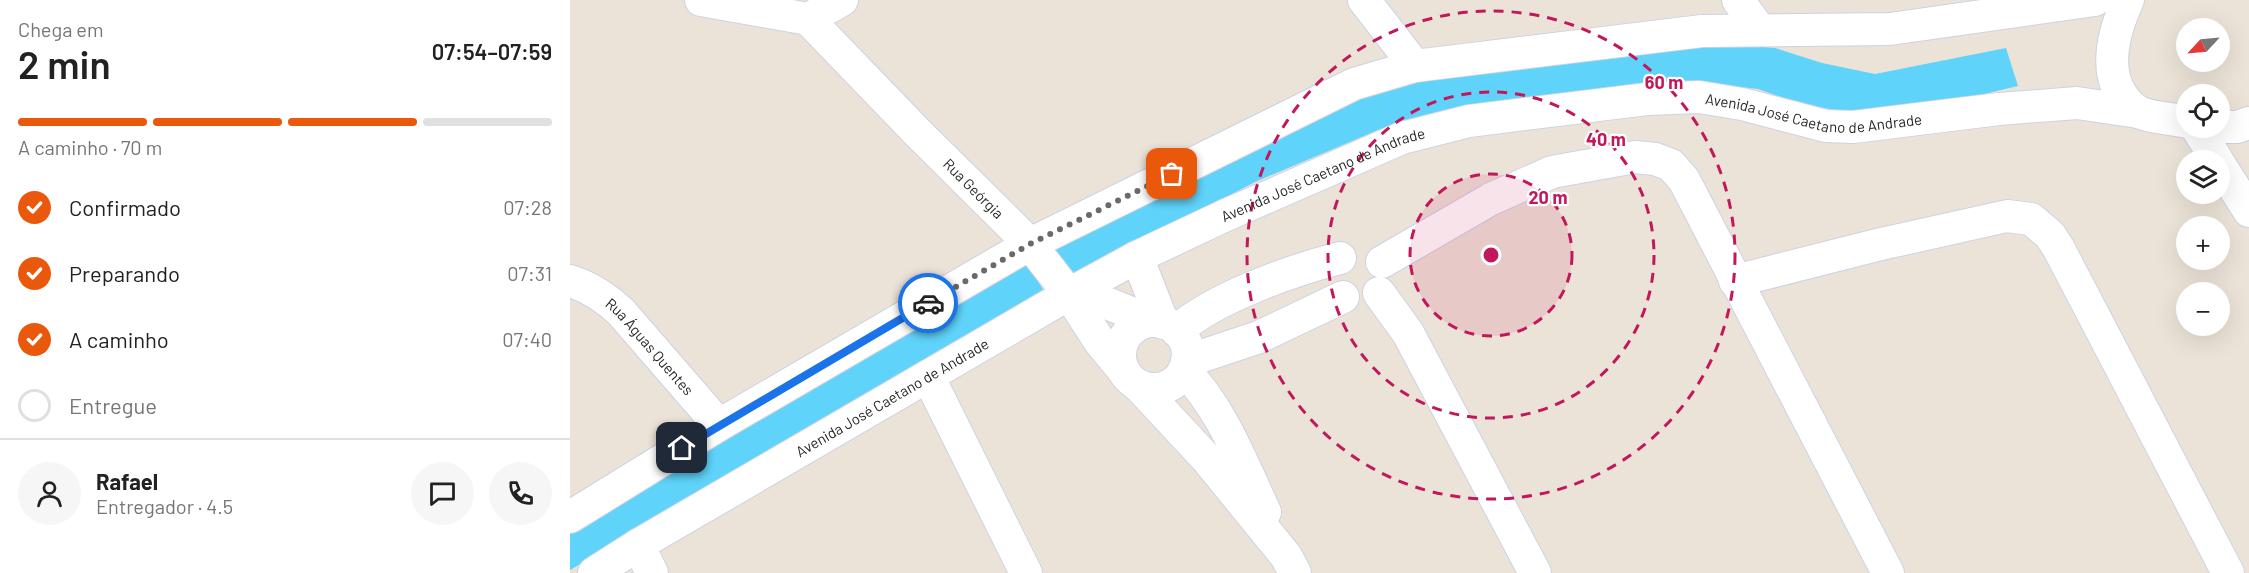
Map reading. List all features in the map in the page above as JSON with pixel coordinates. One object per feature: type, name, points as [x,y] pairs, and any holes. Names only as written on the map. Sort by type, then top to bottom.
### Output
[{"type":"street","points":[[701,0],[808,19],[842,0]]},
{"type":"street","points":[[1364,0],[1414,66]]},
{"type":"street","points":[[1738,0],[1759,29]]},
{"type":"street","points":[[2128,0],[2118,22],[2112,48],[2112,70],[2122,96],[2138,112]]},
{"type":"street","points":[[570,517],[720,425],[1030,244],[1354,84],[1414,66],[1702,31],[1890,28],[2085,1]]},
{"type":"street","name":"Rua Geórgia","points":[[808,19],[915,131],[1030,244],[1069,294],[1100,342],[1131,379],[1206,458],[1290,565]]},
{"type":"street","name":"Avenida José Caetano de Andrade","points":[[594,573],[928,376],[1137,257],[1226,215],[1402,138],[1469,121],[1647,99],[1699,97],[1742,104],[1827,126],[1853,127],[2077,103],[2176,120]]},
{"type":"street","points":[[2230,127],[2249,123]]},
{"type":"street","points":[[1382,262],[1491,200],[1552,172],[1635,157],[1655,159],[1671,165],[1684,180],[1888,573]]},
{"type":"street","points":[[2230,181],[2249,211]]},
{"type":"street","points":[[1735,281],[1881,244],[2007,216],[2031,219],[2050,234],[2059,249],[2228,573]]},
{"type":"street","points":[[1069,294],[1109,304],[1164,325],[1186,344],[1186,365],[1179,379],[1170,386],[1160,389],[1149,389],[1131,379],[1120,360],[1120,349],[1131,330],[1141,324],[1164,325],[1192,317],[1239,294],[1296,271],[1340,258],[1357,249],[1375,255],[1382,262],[1386,278],[1379,293],[1371,300],[1362,302],[1343,297],[1337,291],[1333,274],[1340,258]]},
{"type":"street","points":[[1137,257],[1164,325]]},
{"type":"street","name":"Rua Águas Quentes","points":[[570,281],[606,298],[621,312],[720,425]]},
{"type":"street","points":[[1379,293],[1408,333],[1535,573]]},
{"type":"street","points":[[1186,365],[1258,337],[1343,297]]},
{"type":"street","points":[[1186,365],[1234,445],[1290,565]]},
{"type":"street","points":[[928,376],[1026,573]]},
{"type":"street","points":[[638,545],[652,573]]},
{"type":"water","points":[[1739,45],[1775,48],[1822,63],[1875,74],[2006,48],[2018,86],[1950,102],[1859,114],[1801,104],[1758,89],[1686,81],[1447,111],[1378,130],[1255,182],[1064,281],[1045,247],[1241,152],[1401,81],[1594,56]]},
{"type":"water","points":[[1025,259],[1045,293],[570,570],[570,528]]},
{"type":"way so far","points":[[928,303],[1030,244],[1172,174]]},
{"type":"route","points":[[682,448],[928,303]]}]
